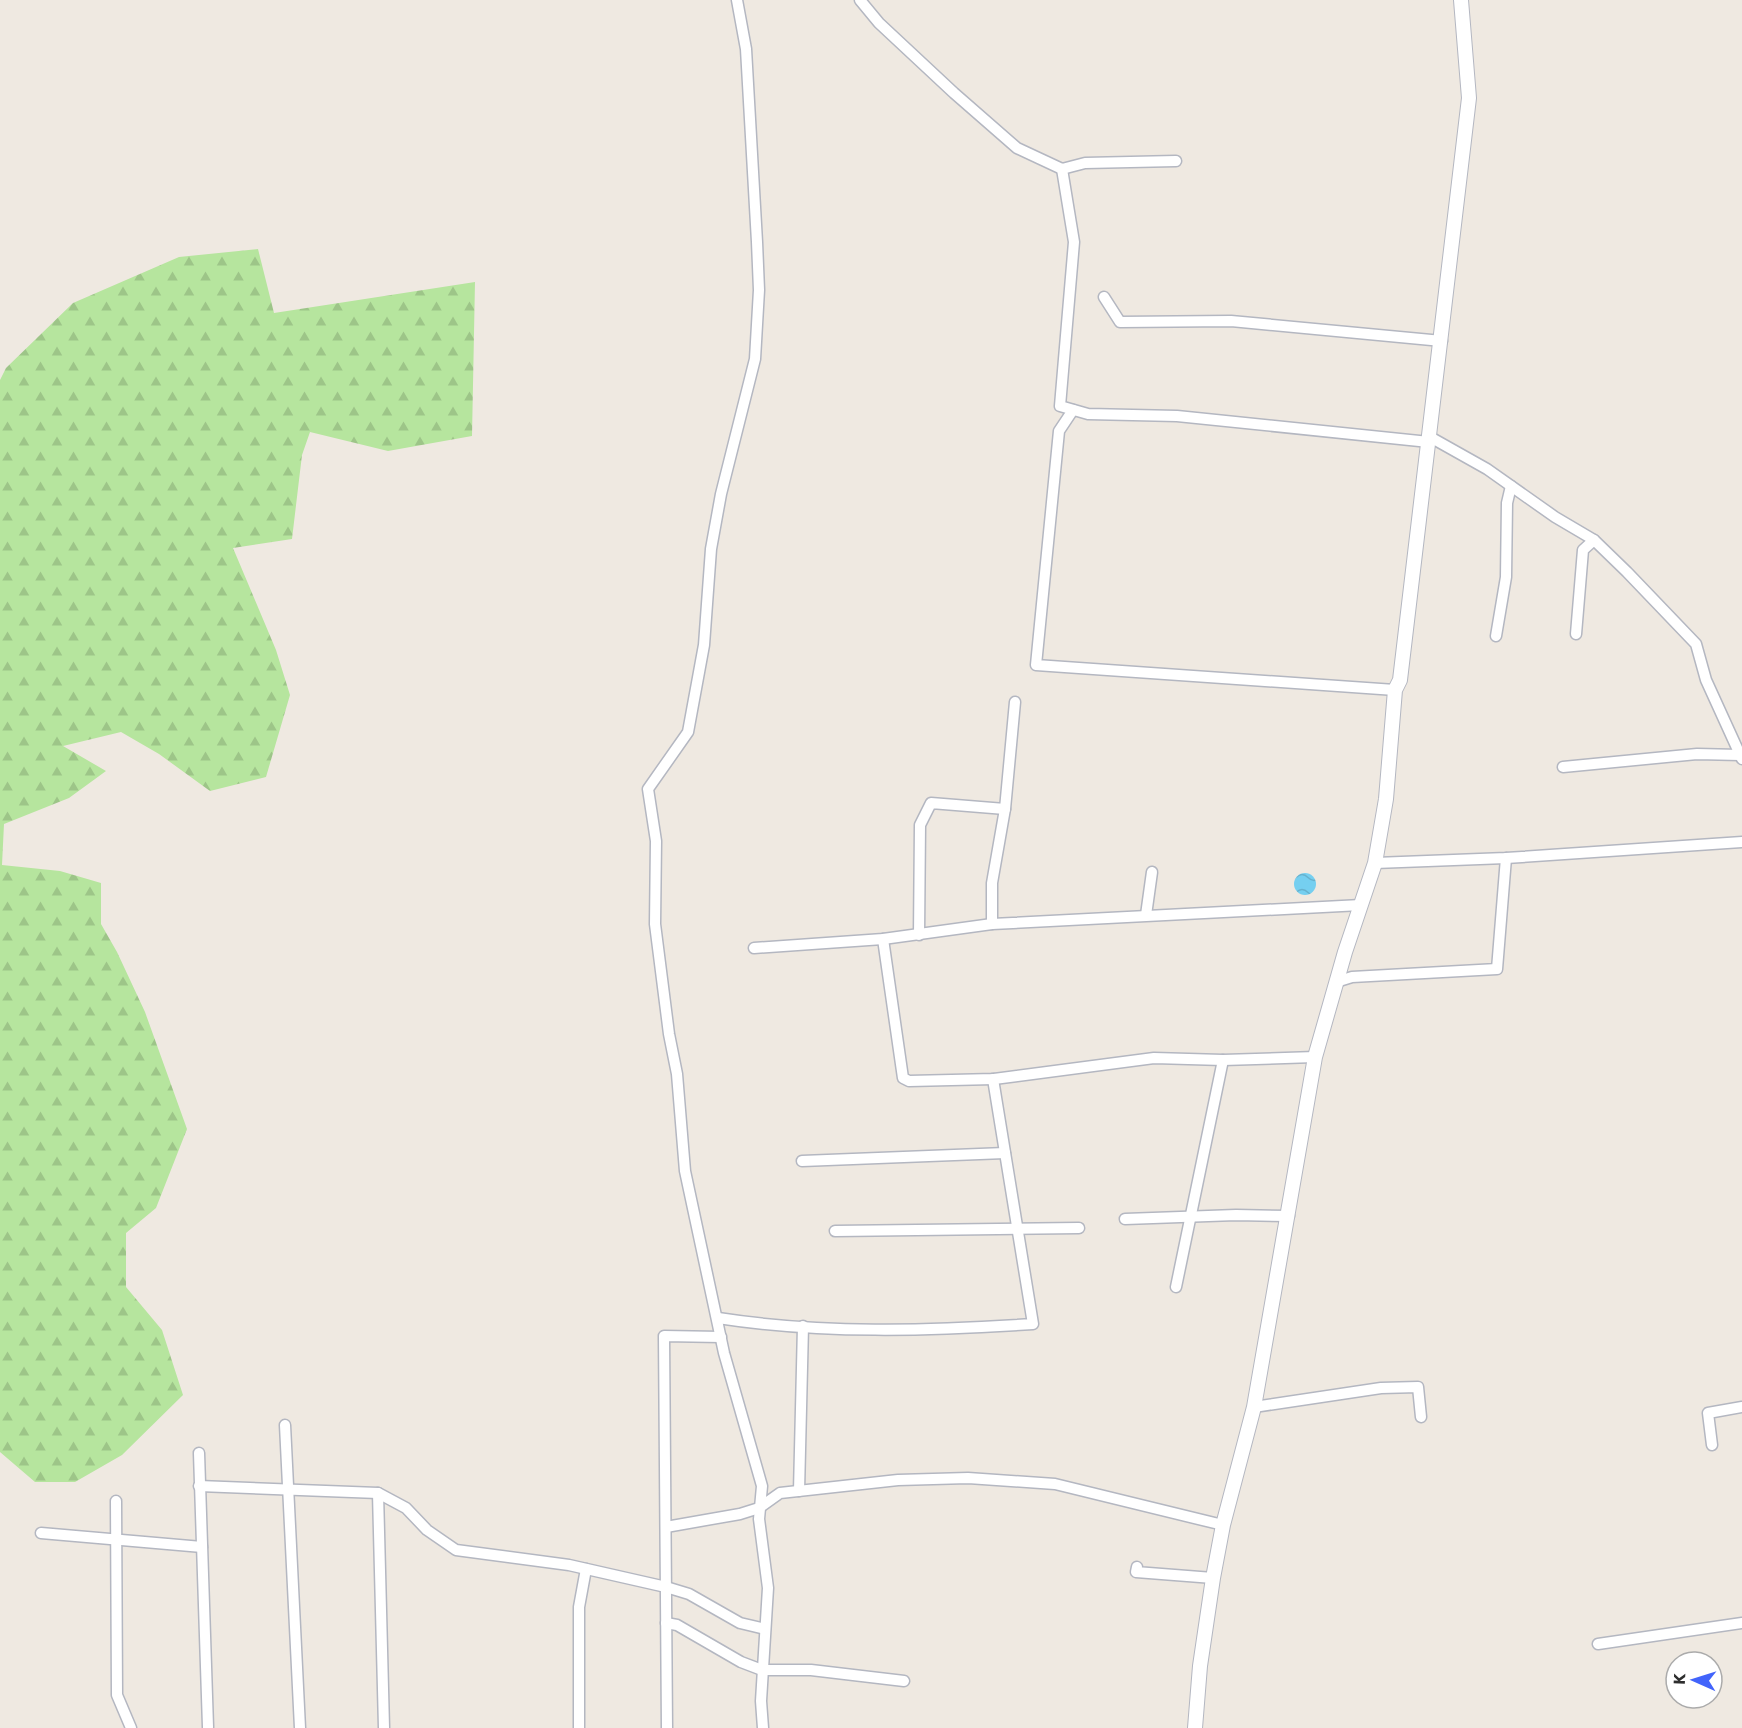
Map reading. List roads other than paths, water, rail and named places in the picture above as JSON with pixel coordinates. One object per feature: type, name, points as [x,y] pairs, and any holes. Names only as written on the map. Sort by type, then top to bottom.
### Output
[{"type":"main road","points":[[1195,1728],[1200,1666],[1213,1578],[1223,1525],[1254,1407],[1315,1057],[1336,982],[1375,863],[1386,800],[1395,690],[1400,680],[1469,98],[1461,0]]},
{"type":"street","points":[[737,0],[746,49],[757,242],[759,290],[755,359],[721,494],[711,549],[704,645],[688,732],[648,789],[656,841],[655,924],[669,1034],[677,1074],[685,1171],[721,1337],[760,1480],[762,1496],[759,1508],[760,1530],[767,1572],[762,1670],[763,1728]]},
{"type":"street","points":[[860,0],[879,23],[1017,148],[1062,169],[1085,163],[1176,161]]},
{"type":"street","points":[[1062,169],[1074,242],[1060,406],[1088,414],[1176,416],[1430,439],[1487,469],[1594,540],[1696,644],[1706,680],[1741,757],[1697,754],[1563,767]]},
{"type":"street","points":[[1104,297],[1120,322],[1231,321],[1442,340]]},
{"type":"street","points":[[1073,410],[1059,431],[1036,664],[1395,690]]},
{"type":"street","points":[[1496,636],[1506,577],[1506,503],[1511,486]]},
{"type":"street","points":[[1576,634],[1583,550],[1594,540]]},
{"type":"street","points":[[992,924],[992,883],[1005,809],[1015,702]]},
{"type":"street","points":[[920,935],[920,825],[931,803],[1005,809]]},
{"type":"street","points":[[1375,863],[1506,858],[1742,842]]},
{"type":"street","points":[[1336,982],[1352,977],[1497,969],[1506,858]]},
{"type":"street","points":[[1146,915],[1152,872]]},
{"type":"street","points":[[753,948],[883,939],[992,924],[1361,905]]},
{"type":"street","points":[[883,939],[903,1078],[909,1082],[993,1079],[1154,1058],[1223,1060],[1315,1057]]},
{"type":"street","points":[[1176,1287],[1223,1060]]},
{"type":"street","points":[[718,1318],[802,1326],[873,1329],[1033,1324],[993,1079]]},
{"type":"street","points":[[802,1161],[1005,1153]]},
{"type":"street","points":[[1125,1219],[1190,1216],[1289,1216]]},
{"type":"street","points":[[835,1231],[1079,1228]]},
{"type":"street","points":[[799,1491],[802,1326]]},
{"type":"street","points":[[667,1728],[664,1336],[721,1337]]},
{"type":"street","points":[[1254,1407],[1381,1388],[1418,1387],[1421,1417]]},
{"type":"street","points":[[1712,1445],[1708,1413],[1742,1407]]},
{"type":"street","points":[[285,1425],[300,1728]]},
{"type":"street","points":[[199,1453],[210,1728]]},
{"type":"street","points":[[666,1527],[696,1524],[759,1508],[780,1493],[932,1479],[1055,1484],[1223,1525]]},
{"type":"street","points":[[200,1486],[378,1493],[406,1508],[427,1530],[456,1550],[586,1569],[666,1587],[688,1594],[740,1623],[765,1629]]},
{"type":"street","points":[[378,1493],[384,1728]]},
{"type":"street","points":[[116,1501],[117,1695],[131,1728]]},
{"type":"street","points":[[41,1533],[202,1547]]},
{"type":"street","points":[[1137,1567],[1136,1572],[1213,1578]]},
{"type":"street","points":[[579,1728],[579,1596],[586,1569]]},
{"type":"street","points":[[666,1623],[676,1625],[741,1662],[762,1670],[811,1670],[904,1681]]},
{"type":"street","points":[[1598,1644],[1742,1623]]},
{"type":"water","points":[[1305,873],[1313,876],[1316,884],[1313,892],[1305,895],[1297,892],[1294,884],[1297,876]]}]
